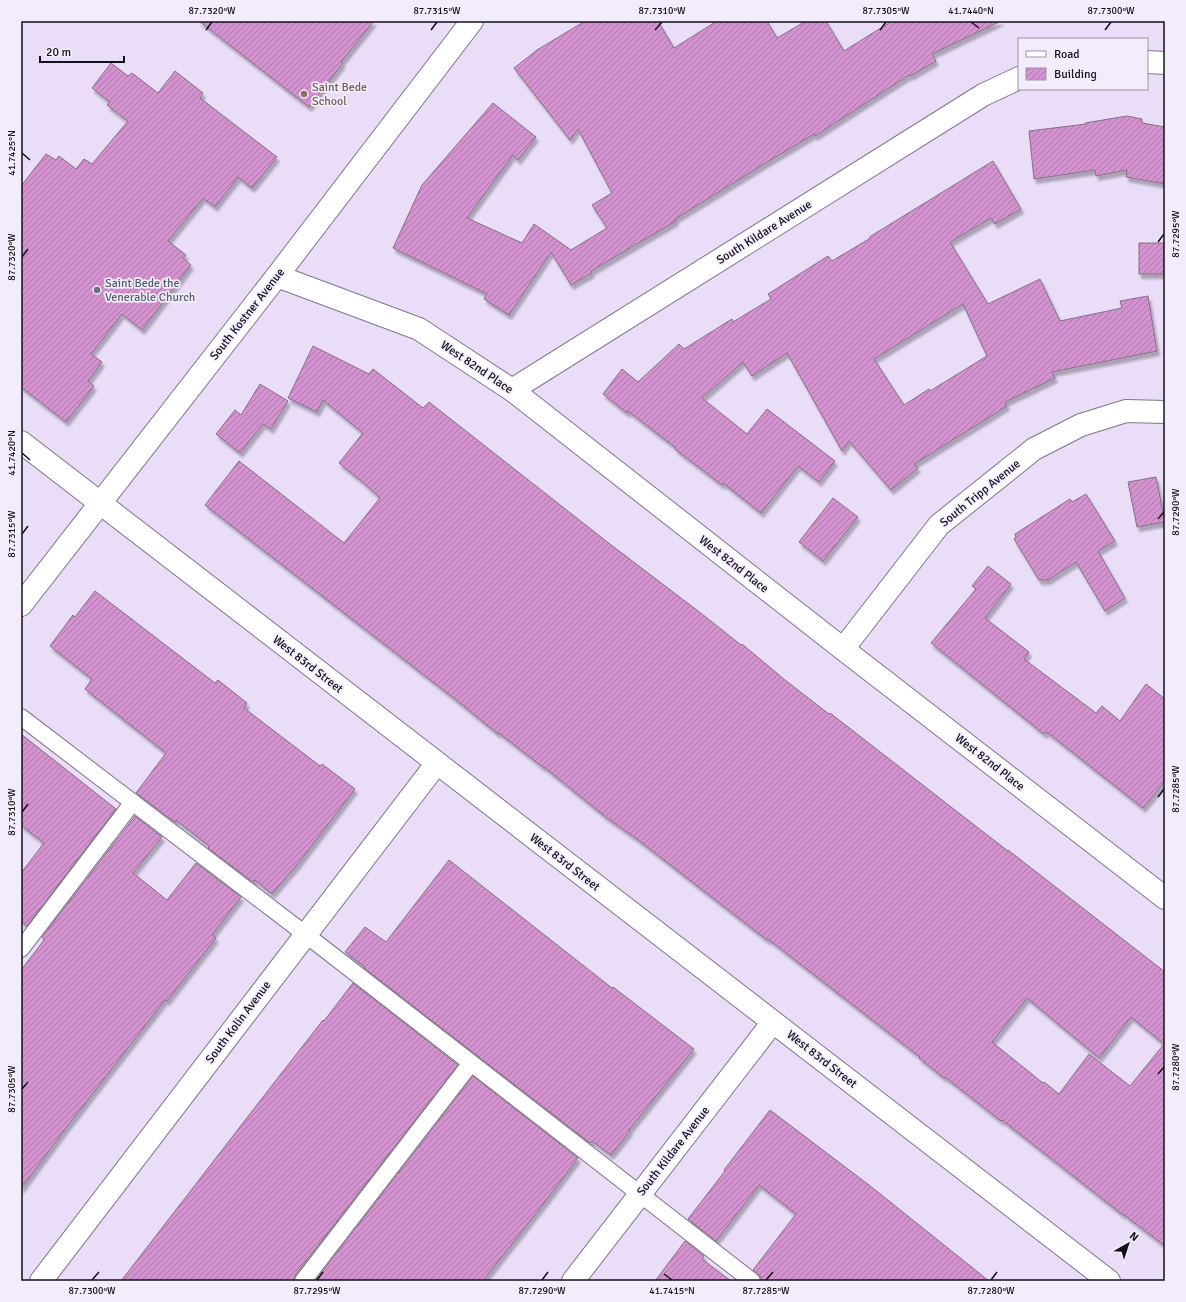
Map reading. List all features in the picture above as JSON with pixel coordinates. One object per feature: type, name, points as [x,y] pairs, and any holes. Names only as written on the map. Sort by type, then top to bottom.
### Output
[{"type":"street","name":"South Kostner Avenue","points":[[21,605],[277,276],[472,21]]},
{"type":"street","points":[[1148,62],[1165,63]]},
{"type":"street","name":"South Kildare Avenue","points":[[512,390],[983,95],[1018,78]]},
{"type":"street","name":"West 82nd Place","points":[[277,276],[419,329],[512,390],[843,649],[1165,897]]},
{"type":"street","name":"South Tripp Avenue","points":[[843,649],[939,525],[1034,449],[1080,425],[1126,411],[1165,412]]},
{"type":"street","name":"West 83rd Street","points":[[21,442],[1109,1281]]},
{"type":"street","name":"South Kolin Avenue","points":[[41,1281],[437,763]]},
{"type":"street","name":"South Kildare Avenue","points":[[573,1281],[773,1022]]},
{"type":"lane","points":[[21,717],[305,934],[752,1281]]},
{"type":"lane","points":[[21,949],[133,802]]},
{"type":"lane","points":[[303,1281],[471,1063]]},
{"type":"building","points":[[199,21],[374,21],[341,62],[343,63],[309,107]]},
{"type":"building","points":[[585,21],[658,21],[674,48],[717,21],[767,21],[777,38],[806,21],[826,21],[844,51],[892,21],[1001,21],[932,54],[936,61],[910,76],[909,75],[815,136],[814,134],[764,164],[675,219],[676,221],[591,271],[592,273],[571,285],[551,252],[509,315],[484,299],[487,294],[393,248],[422,185],[493,103],[536,137],[518,160],[513,155],[467,218],[522,243],[534,224],[571,250],[607,228],[592,205],[612,193],[578,129],[570,140],[514,68],[537,50]]},
{"type":"building","name":"Saint Bede the Venerable Church","points":[[111,63],[128,76],[132,73],[158,93],[175,71],[203,93],[200,98],[277,157],[252,188],[238,177],[215,207],[203,198],[168,241],[186,255],[183,258],[191,265],[142,330],[122,314],[91,354],[102,362],[88,381],[94,386],[66,422],[21,387],[21,186],[46,154],[56,160],[59,156],[76,169],[84,159],[92,164],[128,121],[107,105],[110,102],[92,88]]},
{"type":"building","points":[[1127,116],[1142,119],[1142,123],[1165,127],[1165,184],[1126,177],[1127,170],[1096,176],[1095,170],[1034,179],[1029,131],[1086,124],[1085,123]]},
{"type":"building","points":[[993,161],[1021,209],[995,224],[991,218],[950,242],[988,304],[1040,279],[1060,321],[1122,308],[1120,301],[1148,296],[1157,351],[1052,372],[1055,378],[1005,402],[1007,406],[914,464],[918,468],[891,490],[849,441],[842,451],[787,353],[752,376],[743,362],[702,398],[747,434],[767,409],[835,461],[819,482],[798,466],[761,513],[723,483],[722,485],[675,449],[676,448],[628,411],[627,413],[603,394],[622,369],[638,382],[679,344],[684,349],[732,319],[733,322],[771,299],[768,294],[828,256],[832,261],[869,239],[871,236]],"holes":[[[963,304],[987,356],[904,405],[874,359]]]},
{"type":"building","points":[[1139,243],[1164,243],[1165,274],[1139,274]]},
{"type":"building","points":[[313,346],[369,374],[373,369],[423,408],[429,402],[606,541],[741,645],[742,644],[785,680],[829,714],[830,713],[1165,972],[1165,1246],[1002,1120],[1001,1121],[945,1077],[944,1078],[919,1058],[920,1057],[768,939],[767,940],[637,839],[607,818],[544,767],[499,733],[498,734],[205,505],[239,461],[344,543],[380,498],[339,463],[363,433],[323,400],[317,412],[288,398]],"holes":[[[1027,998],[1099,1058],[1131,1017],[1164,1044],[1130,1086],[1089,1054],[1059,1094],[992,1042]]]},
{"type":"building","points":[[260,384],[288,401],[271,429],[263,424],[240,453],[216,434],[235,410],[241,415]]},
{"type":"building","points":[[1156,477],[1165,522],[1137,527],[1128,482]]},
{"type":"building","points":[[1086,494],[1115,541],[1098,551],[1125,598],[1105,611],[1076,562],[1048,580],[1039,580],[1014,539],[1016,537],[1015,534],[1070,499],[1072,502]]},
{"type":"building","points":[[833,498],[858,517],[823,561],[799,542]]},
{"type":"building","points":[[988,566],[1011,584],[985,618],[1029,652],[1024,659],[1096,713],[1102,706],[1120,721],[1146,684],[1165,699],[1165,781],[1143,808],[1047,732],[1044,734],[931,643],[976,589],[972,586]]},
{"type":"building","points":[[95,591],[215,683],[218,680],[247,703],[244,708],[320,766],[322,764],[355,789],[297,865],[272,894],[255,880],[253,882],[208,848],[209,846],[176,820],[175,822],[136,793],[166,753],[85,689],[92,679],[50,646],[73,615],[75,617]]},
{"type":"building","points":[[21,734],[116,809],[27,926],[21,921],[21,873],[44,843],[21,825]]},
{"type":"building","points":[[135,816],[162,837],[133,873],[167,900],[196,863],[241,897],[212,935],[216,938],[167,1001],[165,1000],[21,1189],[21,970],[44,940],[42,937]]},
{"type":"building","points":[[449,860],[612,988],[613,987],[694,1049],[629,1130],[630,1131],[611,1155],[592,1141],[590,1143],[345,952],[365,927],[386,942]]},
{"type":"building","points":[[353,983],[458,1065],[295,1275],[294,1281],[121,1281],[270,1088]]},
{"type":"building","points":[[473,1076],[578,1158],[548,1198],[483,1281],[315,1281]]},
{"type":"building","points":[[770,1110],[869,1185],[989,1281],[761,1281],[761,1277],[753,1270],[796,1214],[759,1185],[716,1241],[688,1219]]},
{"type":"building","points":[[685,1241],[704,1256],[702,1259],[731,1281],[655,1281]]},
{"type":"place","name":"Saint Bede School","points":[[304,94]]},
{"type":"place","name":"Saint Bede the Venerable Church","points":[[97,290]]}]
